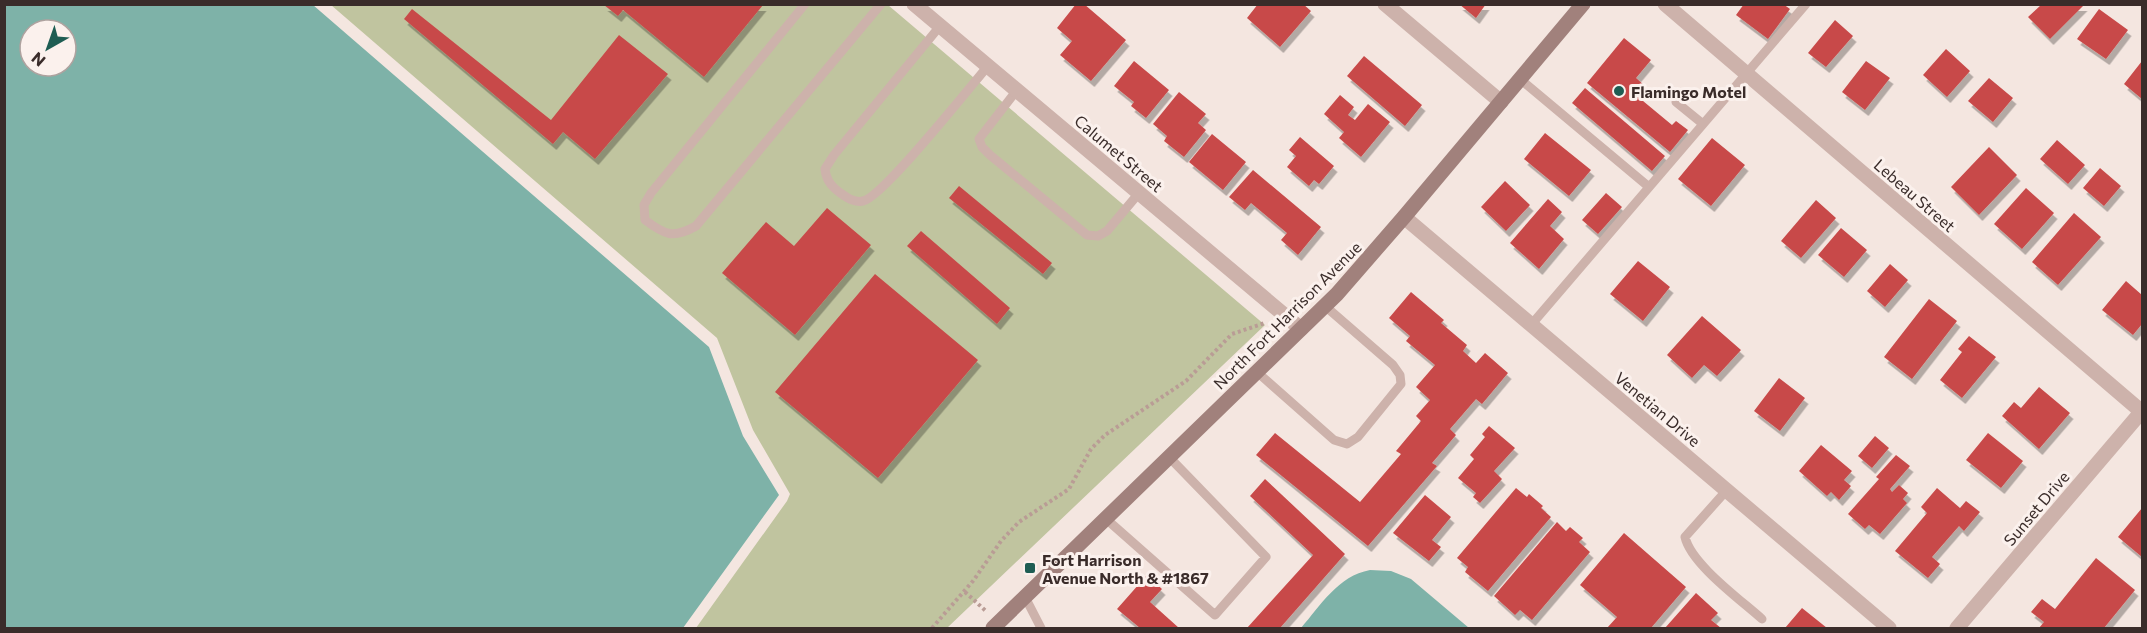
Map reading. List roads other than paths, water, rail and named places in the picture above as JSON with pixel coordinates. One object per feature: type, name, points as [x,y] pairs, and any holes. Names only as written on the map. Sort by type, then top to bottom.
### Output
[{"type":"main road","name":"North Fort Harrison Avenue","points":[[996,626],[1325,306],[1404,217],[1583,4]]},
{"type":"street","name":"Calumet Street","points":[[914,4],[1301,329]]},
{"type":"street","points":[[1385,4],[1501,102]]},
{"type":"street","name":"Lebeau Street","points":[[1665,4],[2142,412]]},
{"type":"street","name":"Venetian Drive","points":[[1404,217],[1889,628]]},
{"type":"street","name":"Sunset Drive","points":[[1957,628],[2142,412]]},
{"type":"lane","points":[[805,4],[651,193],[644,205],[645,220],[662,232],[682,234],[696,226],[881,4]]},
{"type":"lane","points":[[1531,325],[1806,4]]},
{"type":"lane","points":[[940,26],[834,155],[825,169],[826,178],[834,188],[849,200],[863,201],[874,196],[893,178],[988,66]]},
{"type":"lane","points":[[1520,79],[1649,187]]},
{"type":"lane","points":[[1017,90],[979,139],[982,147],[990,155],[1087,235],[1098,236],[1107,231],[1139,193]]},
{"type":"lane","points":[[1676,102],[1703,124]]},
{"type":"lane","points":[[1257,372],[1334,440],[1347,444],[1358,437],[1401,384],[1400,375],[1394,366],[1325,306]]},
{"type":"lane","points":[[1105,518],[1215,615],[1266,557],[1169,457]]},
{"type":"lane","points":[[1726,491],[1685,537],[1687,546],[1698,562],[1762,619]]},
{"type":"lane","points":[[1025,597],[1041,628]]},
{"type":"water","points":[[4,5],[313,5],[709,347],[743,436],[779,495],[683,628],[5,628]]},
{"type":"water","points":[[1370,570],[1391,571],[1411,579],[1469,628],[1301,628],[1339,585],[1359,573]]},
{"type":"place","name":"Flamingo Motel","points":[[1619,91]]},
{"type":"place","name":"Fort Harrison Avenue North & #1867","points":[[1030,568]]}]
